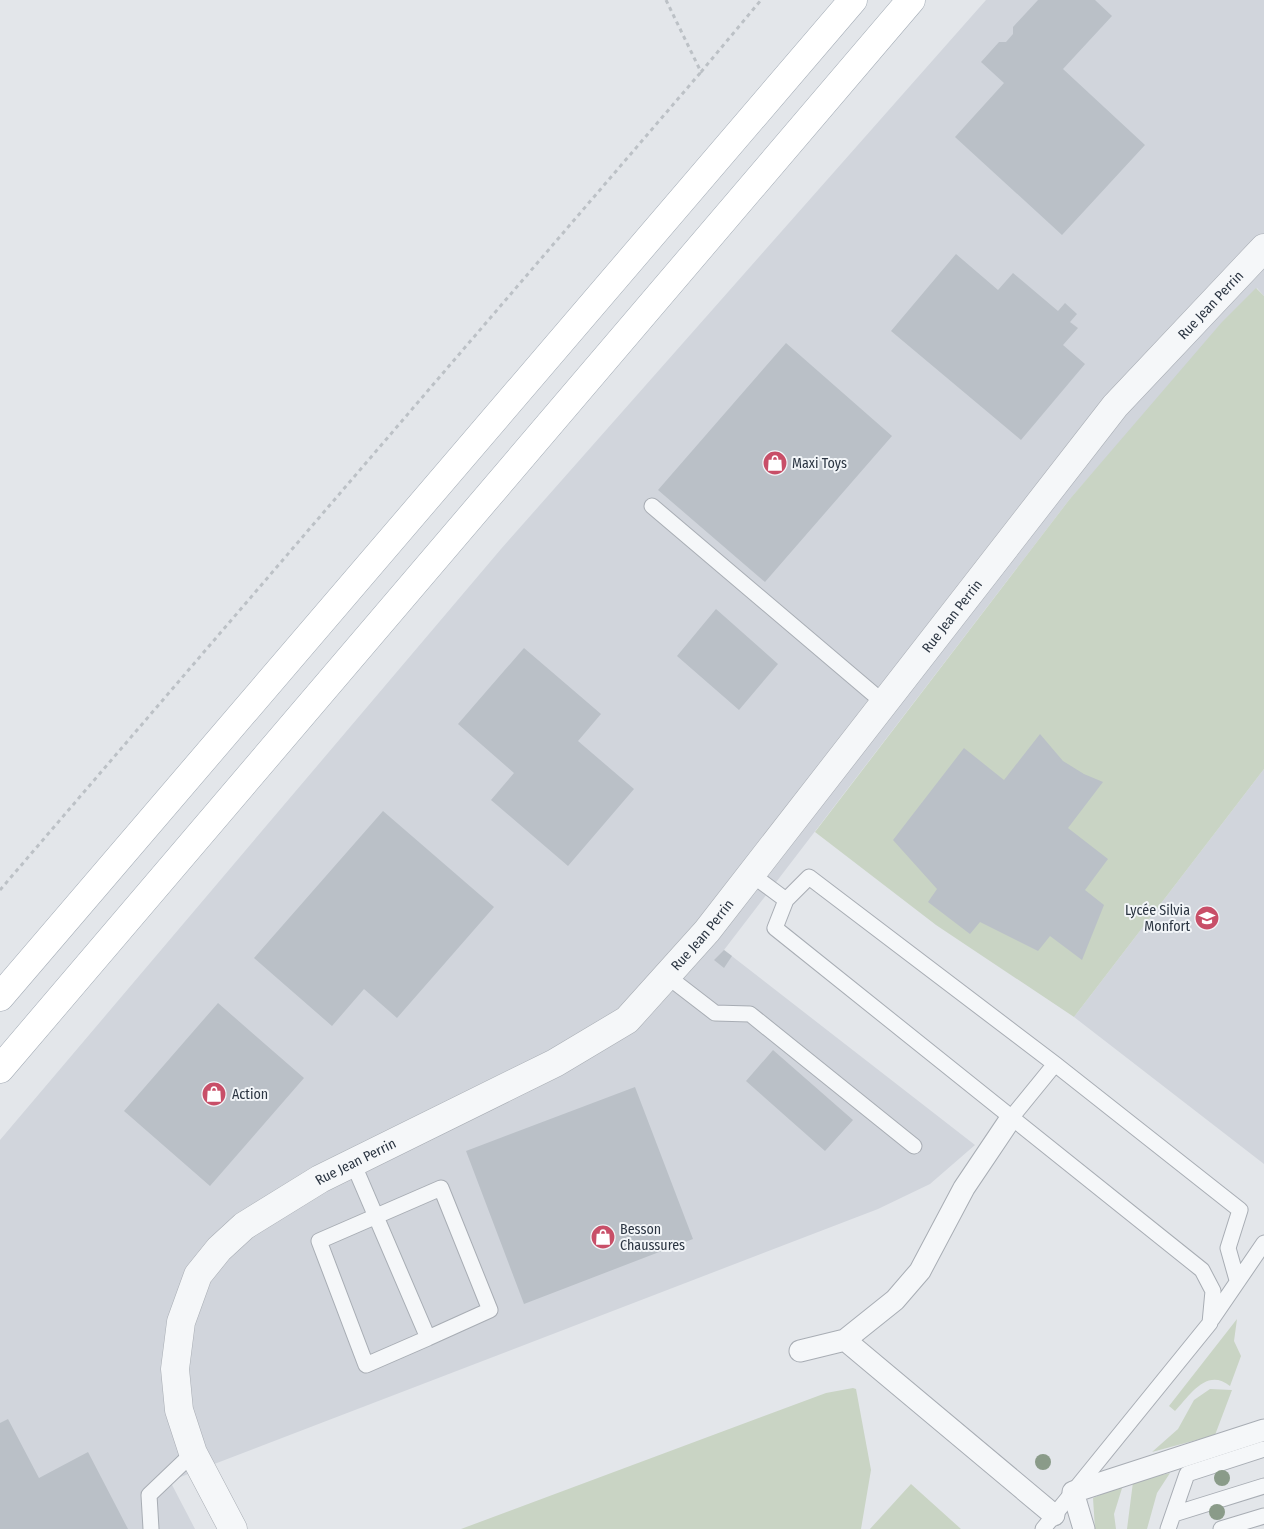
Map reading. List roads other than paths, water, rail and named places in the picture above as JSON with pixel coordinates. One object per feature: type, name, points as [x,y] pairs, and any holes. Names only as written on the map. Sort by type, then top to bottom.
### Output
[{"type":"main road","points":[[0,997],[852,0]]},
{"type":"main road","points":[[0,1069],[911,0]]},
{"type":"street","name":"Rue Jean Perrin","points":[[233,1529],[193,1454],[179,1410],[175,1369],[181,1322],[198,1275],[219,1249],[244,1226],[320,1179],[555,1062],[627,1020],[707,931],[1115,406],[1264,248]]},
{"type":"street","points":[[800,1351],[844,1340],[896,1300],[920,1271],[964,1188],[1011,1118]]},
{"type":"street","points":[[844,1340],[1049,1522]]},
{"type":"street","points":[[1084,1529],[1073,1492],[1264,1430]]},
{"type":"lane","points":[[652,506],[884,702]]},
{"type":"lane","points":[[751,874],[786,900]]},
{"type":"lane","points":[[1210,1322],[1213,1291],[1202,1270],[775,928],[786,900],[809,877],[1055,1064],[1240,1210],[1228,1248],[1237,1280]]},
{"type":"lane","points":[[666,976],[715,1013],[750,1014],[914,1146]]},
{"type":"lane","points":[[1011,1118],[1055,1064]]},
{"type":"lane","points":[[352,1163],[428,1338]]},
{"type":"lane","points":[[441,1188],[490,1310],[366,1365],[319,1241],[376,1216],[441,1188]]},
{"type":"lane","points":[[1049,1522],[1210,1322],[1237,1280],[1264,1244]]},
{"type":"lane","points":[[1168,1529],[1187,1474],[1264,1449]]},
{"type":"lane","points":[[151,1529],[148,1495],[193,1454]]},
{"type":"lane","points":[[1174,1514],[1264,1486]]},
{"type":"lane","points":[[1221,1529],[1264,1516]]},
{"type":"place","name":"Maxi Toys","points":[[775,463]]},
{"type":"place","name":"Lycée Silvia Monfort","points":[[1207,918]]},
{"type":"place","name":"Action","points":[[214,1094]]},
{"type":"place","name":"Besson Chaussures","points":[[603,1237]]}]
